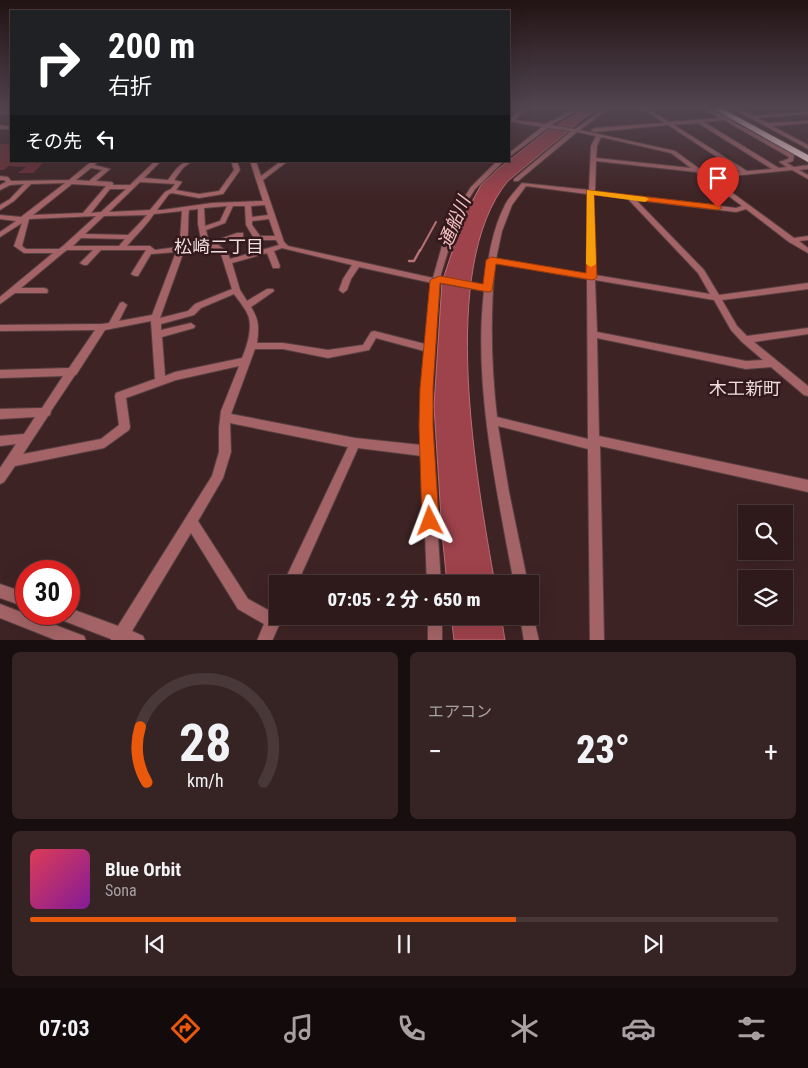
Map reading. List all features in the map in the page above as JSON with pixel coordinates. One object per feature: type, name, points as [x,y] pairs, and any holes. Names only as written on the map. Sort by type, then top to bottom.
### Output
[{"type":"highway","points":[[780,138],[808,153]]},
{"type":"highway","points":[[784,140],[808,159]]},
{"type":"street","points":[[510,154],[531,138]]},
{"type":"street","points":[[516,180],[567,138]]},
{"type":"street","points":[[597,640],[591,192],[594,146],[598,138]]},
{"type":"street","points":[[616,138],[673,152],[808,252]]},
{"type":"street","points":[[690,138],[746,173]]},
{"type":"street","points":[[726,138],[778,170]]},
{"type":"street","points":[[760,138],[792,156],[791,160],[782,162],[808,177]]},
{"type":"street","points":[[781,138],[808,147]]},
{"type":"street","points":[[784,140],[808,138]]},
{"type":"street","points":[[593,159],[696,170]]},
{"type":"street","points":[[0,301],[105,214],[157,162]]},
{"type":"street","points":[[170,182],[181,167],[188,162]]},
{"type":"street","points":[[171,191],[199,196],[223,192],[236,170],[234,162]]},
{"type":"street","points":[[254,162],[262,178],[267,203],[286,248],[357,264],[483,288]]},
{"type":"street","points":[[262,178],[284,162]]},
{"type":"street","points":[[434,575],[426,407],[429,349],[438,280],[451,223],[473,188],[500,162]]},
{"type":"street","points":[[0,235],[93,163],[107,168],[91,182]]},
{"type":"street","points":[[705,177],[808,167]]},
{"type":"street","points":[[0,178],[6,178],[9,182]]},
{"type":"street","points":[[121,248],[142,226],[167,192],[171,191],[179,182],[139,180]]},
{"type":"street","points":[[0,188],[9,182],[71,181],[111,184],[86,214]]},
{"type":"street","points":[[0,208],[12,200],[30,182]]},
{"type":"street","points":[[519,575],[503,492],[492,420],[486,366],[483,288],[504,217],[514,198],[524,184],[736,210],[746,207]]},
{"type":"street","points":[[109,187],[130,187]]},
{"type":"street","points":[[212,205],[216,194]]},
{"type":"street","points":[[630,197],[701,272],[734,328],[745,340],[808,392]]},
{"type":"street","points":[[1,218],[151,212],[212,205],[267,203]]},
{"type":"street","points":[[202,229],[223,222],[230,204]]},
{"type":"street","points":[[248,204],[248,225],[258,238],[282,242]]},
{"type":"street","points":[[120,638],[218,478],[223,463],[225,416],[252,346],[253,317],[236,290],[224,253],[212,245],[206,244],[199,214],[201,206]]},
{"type":"street","points":[[160,380],[155,319],[184,240],[186,208]]},
{"type":"street","points":[[249,220],[272,216]]},
{"type":"street","points":[[24,218],[26,220],[18,244],[24,251],[99,248],[150,249],[153,252],[181,250],[212,245],[240,235]]},
{"type":"street","points":[[79,236],[130,237]]},
{"type":"street","points":[[792,240],[808,238]]},
{"type":"street","points":[[228,262],[270,250],[282,242]]},
{"type":"street","points":[[84,263],[99,248]]},
{"type":"street","points":[[135,274],[150,249]]},
{"type":"street","points":[[270,250],[276,266]]},
{"type":"street","points":[[491,260],[716,298],[808,286]]},
{"type":"street","points":[[343,290],[347,279],[357,264]]},
{"type":"street","points":[[14,290],[44,291]]},
{"type":"street","points":[[0,328],[107,326],[155,319],[191,313],[198,306],[236,290]]},
{"type":"street","points":[[246,306],[270,291]]},
{"type":"street","points":[[0,478],[73,372],[123,305]]},
{"type":"street","points":[[156,335],[190,326]]},
{"type":"street","points":[[745,340],[808,331]]},
{"type":"street","points":[[252,346],[283,346],[328,354],[366,348],[374,334],[429,349]]},
{"type":"street","points":[[592,334],[746,365],[772,363]]},
{"type":"street","points":[[12,461],[104,443],[125,428],[120,396],[160,380],[208,367],[246,361]]},
{"type":"street","points":[[0,374],[73,372]]},
{"type":"street","points":[[0,414],[46,412]]},
{"type":"street","points":[[225,416],[355,443],[427,451]]},
{"type":"street","points":[[492,420],[594,443],[808,486]]},
{"type":"street","points":[[0,441],[28,438]]},
{"type":"street","points":[[294,575],[355,443]]},
{"type":"street","points":[[191,521],[243,604],[269,614]]},
{"type":"street","points":[[0,591],[15,596]]},
{"type":"street","points":[[0,611],[79,640]]},
{"type":"street","points":[[80,621],[120,638],[138,640]]},
{"type":"street","points":[[264,640],[271,625]]},
{"type":"street","points":[[435,625],[435,640]]},
{"type":"street","points":[[529,625],[532,640]]},
{"type":"shaded area","points":[[538,138],[560,138],[508,181],[486,219],[473,266],[468,319],[468,376],[472,434],[479,490],[493,575],[446,575],[434,406],[442,282],[464,216],[481,185],[498,169],[510,162],[510,160]]},
{"type":"shaded area","points":[[0,144],[10,144],[10,162],[44,162],[33,173],[18,173],[26,167],[8,166],[4,170],[0,170]]},
{"type":"shaded area","points":[[452,625],[502,625],[505,640],[454,640]]},
{"type":"waterway","name":"通船川","points":[[420,251],[436,222]]},
{"type":"waterway","points":[[409,261],[414,261],[420,250]]},
{"type":"slow traffic","points":[[591,264],[590,192],[645,199]]},
{"type":"district","name":"松崎二丁目","points":[[219,246]]},
{"type":"district","name":"木工新町","points":[[745,388]]},
{"type":"route","points":[[430,521],[426,426],[429,349],[435,281],[440,280],[488,289],[491,260],[592,277],[590,192],[718,208]]}]
